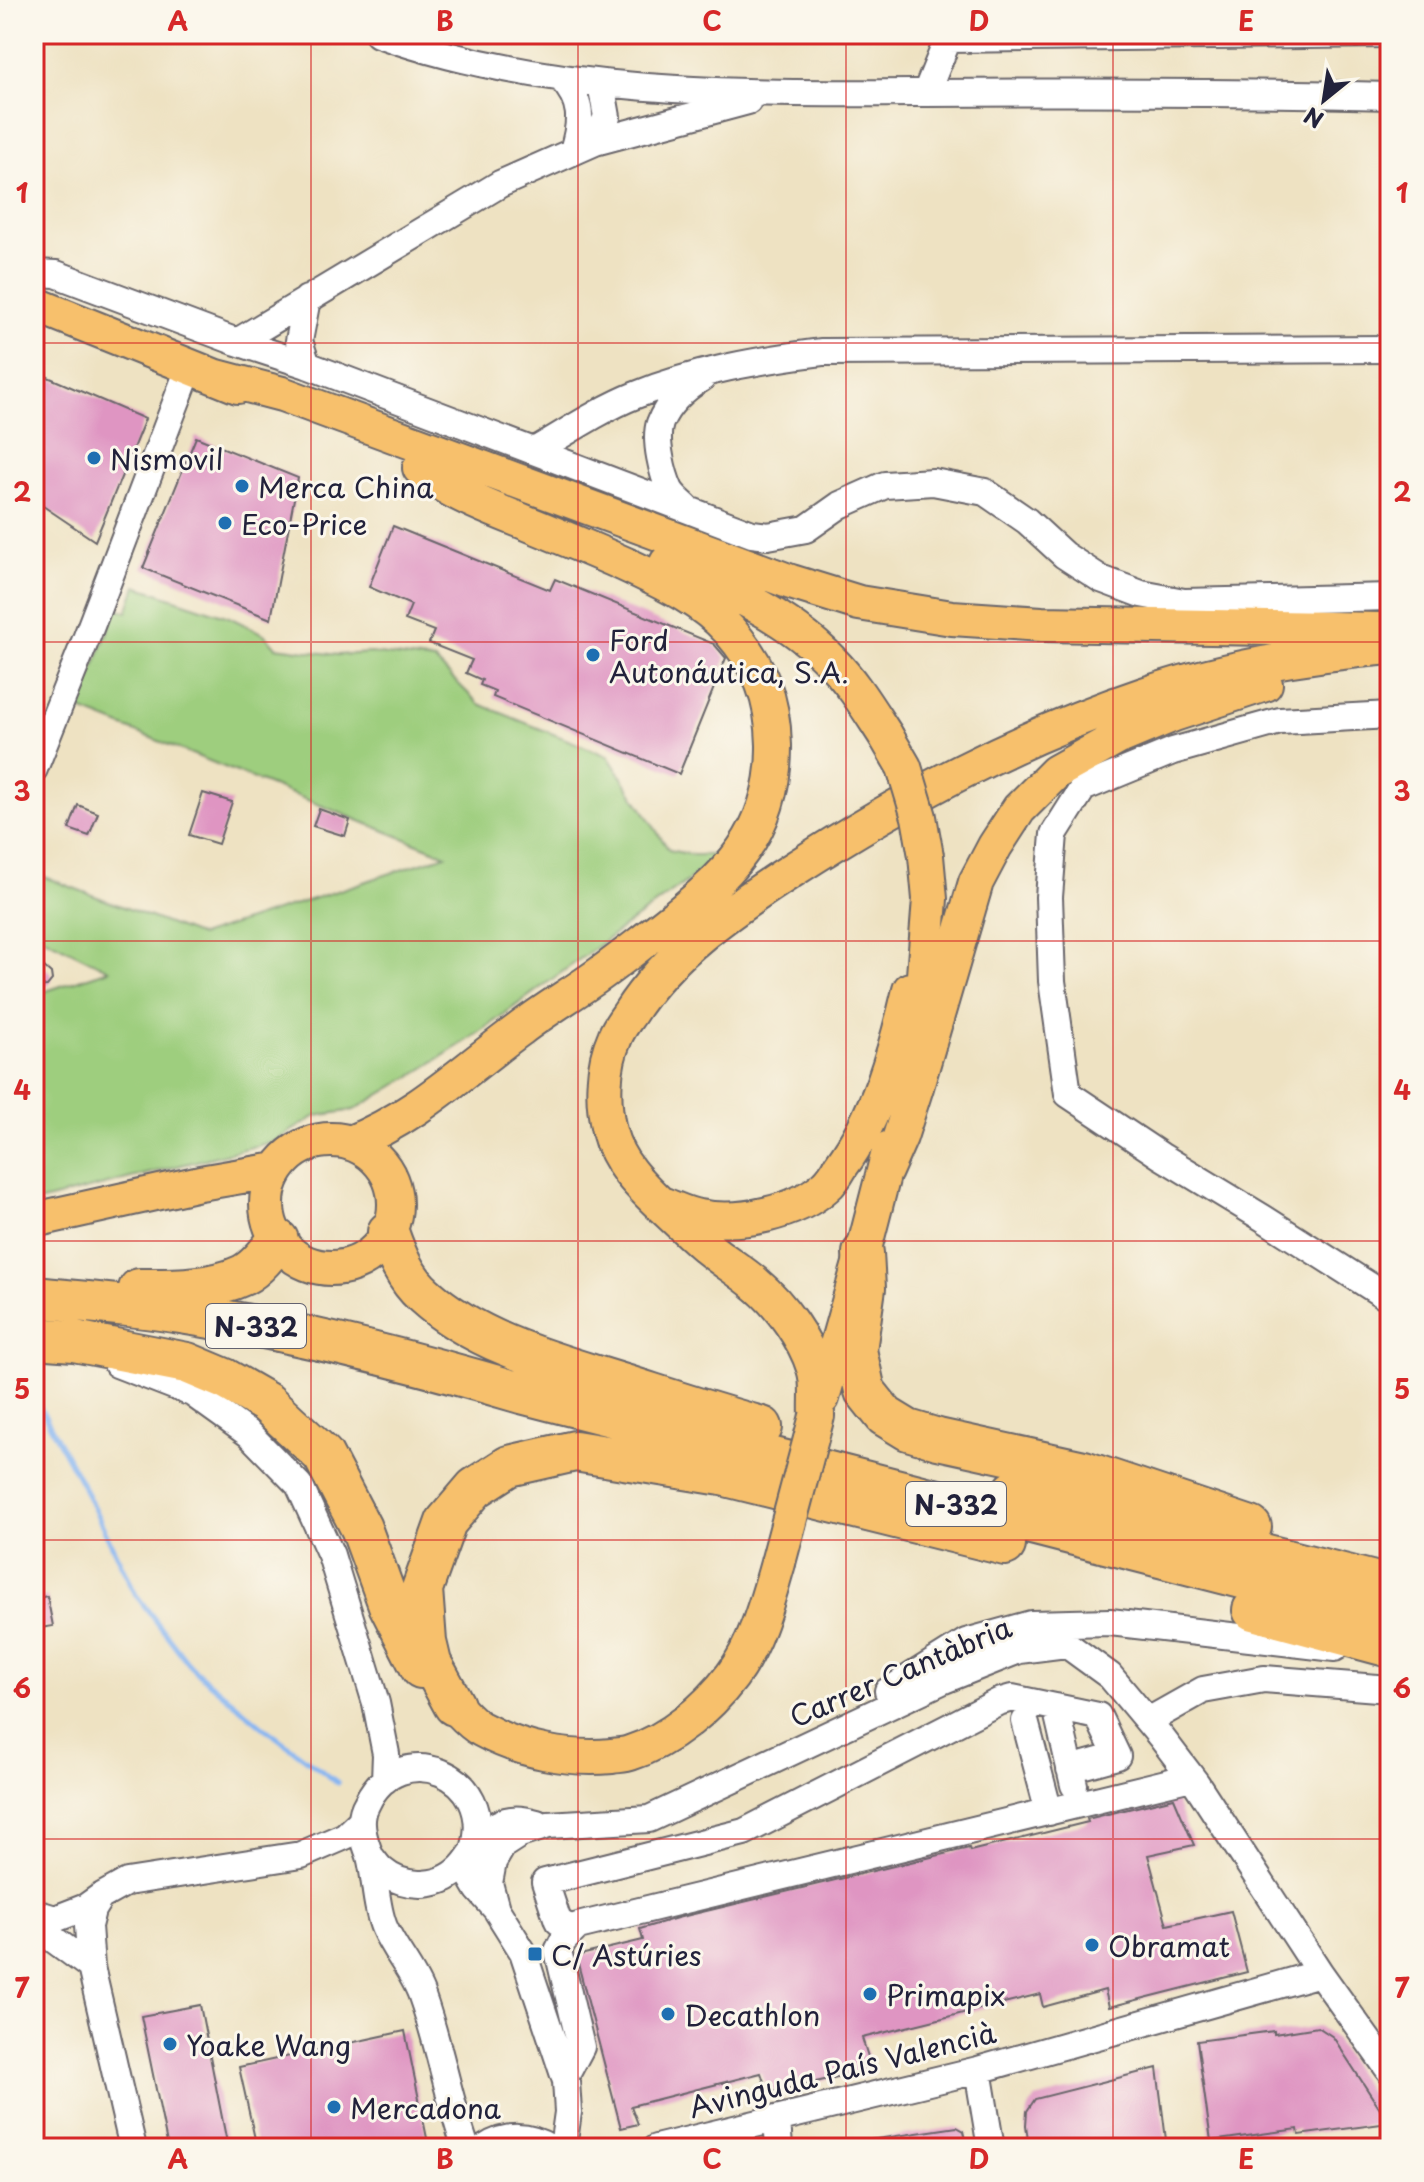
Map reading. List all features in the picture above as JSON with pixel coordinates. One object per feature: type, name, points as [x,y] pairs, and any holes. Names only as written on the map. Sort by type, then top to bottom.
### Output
[{"type":"highway","points":[[388,1232],[406,1274],[422,1293],[448,1314],[467,1326],[556,1363],[741,1421],[1390,1586]]},
{"type":"highway","points":[[34,1286],[163,1289],[207,1285],[245,1274],[278,1240]]},
{"type":"highway","points":[[863,1253],[865,1288],[856,1350],[865,1391],[885,1416],[908,1430],[938,1439],[1097,1475],[1390,1578]]},
{"type":"highway","name":"N-332","points":[[34,1297],[178,1312],[406,1359],[521,1393],[1390,1616]]},
{"type":"highway","name":"N-332","points":[[34,1317],[109,1321],[268,1345],[521,1393]]},
{"type":"highway","points":[[34,1338],[74,1341],[187,1363],[225,1379],[267,1403],[323,1455],[361,1528],[389,1605],[426,1677],[454,1705]]},
{"type":"highway","points":[[454,1705],[431,1663],[426,1642],[422,1589],[446,1522],[475,1488],[509,1466],[575,1451],[737,1478],[1050,1556],[1390,1647]]},
{"type":"main road","points":[[34,304],[204,371],[420,468],[648,556],[730,592],[776,617],[831,660],[856,689],[904,767],[919,817],[930,899],[918,1022],[885,1171],[778,1563],[756,1629],[734,1674],[706,1707],[670,1734],[629,1754],[586,1758],[547,1753],[509,1742],[479,1728],[454,1705]]},
{"type":"main road","points":[[204,371],[282,394],[791,582],[859,603],[952,618],[1042,624],[1390,630]]},
{"type":"main road","points":[[420,468],[471,500],[671,586],[727,628],[748,654],[765,688],[773,717],[772,778],[766,807],[749,841],[730,868],[706,892],[624,957]]},
{"type":"main road","points":[[817,1416],[815,1371],[796,1329],[760,1287],[704,1245],[639,1185],[620,1161],[609,1132],[604,1099],[606,1064],[615,1036],[643,993],[690,945],[761,890],[931,785],[1057,726],[1146,693],[1239,668],[1307,656],[1390,647]]},
{"type":"main road","points":[[885,1171],[916,1087],[976,882],[1019,809],[1056,772],[1119,737],[1174,714],[1256,686],[1325,670],[1390,662]]},
{"type":"main road","points":[[350,1143],[392,1124],[521,1028],[624,957],[811,839],[860,811],[931,785]]},
{"type":"main road","points":[[659,1203],[699,1217],[745,1219],[789,1209],[827,1186],[857,1145],[889,1068],[919,954],[928,933]]},
{"type":"main road","points":[[329,1140],[350,1143],[374,1157],[389,1179],[395,1205],[388,1232],[369,1255],[350,1265],[318,1266],[298,1259],[278,1240],[270,1223],[267,1205],[269,1187],[276,1170],[290,1154],[308,1144],[329,1140]]},
{"type":"main road","points":[[34,1220],[200,1183],[276,1170]]},
{"type":"street","points":[[378,34],[473,62],[562,79],[692,92],[1390,96]]},
{"type":"street","points":[[926,93],[948,39],[1390,34]]},
{"type":"street","points":[[562,79],[575,93],[584,146]]},
{"type":"street","points":[[584,146],[607,117],[601,83]]},
{"type":"street","points":[[237,342],[500,184],[692,92]]},
{"type":"street","points":[[584,146],[775,94]]},
{"type":"street","points":[[34,273],[56,274],[307,365],[752,534],[768,536],[806,529],[840,505],[885,485],[933,482],[985,492],[1027,521],[1064,555],[1101,579],[1141,594],[1184,602],[1390,597]]},
{"type":"street","points":[[307,299],[299,341],[307,365]]},
{"type":"street","points":[[534,451],[632,396],[668,382],[759,361],[822,352],[1390,349]]},
{"type":"street","points":[[34,769],[86,639],[204,371]]},
{"type":"street","points":[[689,510],[672,493],[661,466],[659,425],[689,386],[712,372]]},
{"type":"street","points":[[1390,715],[1280,721],[1173,751],[1083,788],[1054,834],[1049,897],[1052,981],[1068,1094],[1390,1299]]},
{"type":"street","points":[[34,1351],[116,1364],[192,1393],[249,1434],[299,1485],[331,1555],[376,1703],[386,1754],[385,1780]]},
{"type":"street","points":[[790,1753],[966,1642],[1031,1624],[1110,1622],[1390,1654]]},
{"type":"street","name":"Carrer Cantàbria","points":[[548,1825],[649,1819],[944,1680],[1019,1650],[1066,1644],[1110,1676],[1191,1777],[1320,1973],[1390,2071]]},
{"type":"street","points":[[1148,1721],[1203,1690],[1264,1679],[1390,1689]]},
{"type":"street","points":[[573,1931],[558,1921],[545,1882],[744,1832],[998,1702],[1012,1698],[1098,1716],[1117,1756],[1070,1769]]},
{"type":"street","points":[[1056,1707],[1078,1805]]},
{"type":"street","points":[[1025,1721],[1049,1812]]},
{"type":"street","points":[[466,2148],[454,2116],[422,1994],[383,1926],[370,1856],[363,1839],[362,1820],[374,1791],[401,1771],[419,1768],[437,1771],[454,1779],[467,1791],[475,1807],[478,1825],[469,1857],[478,1889],[496,1909],[523,1952],[565,2077],[568,2112],[563,2148]]},
{"type":"street","points":[[565,2077],[581,2047],[558,1951],[578,1926],[1191,1777]]},
{"type":"street","points":[[370,1856],[381,1870],[397,1880],[415,1884],[433,1883],[450,1877],[494,1826],[516,1817],[548,1825]]},
{"type":"street","points":[[34,1910],[55,1919],[86,1907],[127,1882],[301,1855],[345,1836],[362,1820]]},
{"type":"street","points":[[496,1909],[489,1883],[498,1853],[503,1845],[520,1834],[548,1825]]},
{"type":"street","points":[[100,1897],[92,1910],[88,1926],[91,1967],[133,2148]]},
{"type":"street","points":[[34,1925],[91,1967]]},
{"type":"street","name":"Avinguda País Valencià","points":[[656,2148],[978,2070],[1320,1973]]},
{"type":"street","points":[[978,2070],[991,2148]]},
{"type":"street","points":[[777,2120],[779,2148]]},
{"type":"street","points":[[485,2148],[516,2137],[537,2141],[550,2148]]},
{"type":"green space","points":[[136,586],[229,617],[264,634],[276,647],[338,655],[371,653],[435,661],[479,704],[608,756],[669,850],[693,855],[717,855],[690,879],[474,1036],[354,1110],[316,1116],[275,1141],[34,1203],[34,995],[109,970],[34,933],[34,873],[200,936],[446,855],[78,709],[117,608],[127,612]]},
{"type":"building","name":"Nismovil","points":[[34,371],[145,419],[95,541],[40,504],[43,497],[34,493]]},
{"type":"building","name":"Eco-Price","points":[[196,437],[298,478],[271,619],[143,568]]},
{"type":"building","name":"Ford Autonáutica, S.A.","points":[[393,526],[550,590],[555,579],[714,644],[726,658],[679,774],[493,697],[495,691],[480,685],[482,680],[466,673],[472,660],[429,643],[434,631],[405,620],[411,605],[369,587]]},
{"type":"building","points":[[203,793],[232,802],[218,844],[189,835]]},
{"type":"building","points":[[78,805],[98,813],[89,836],[69,829]]},
{"type":"building","points":[[319,809],[350,820],[345,836],[313,826]]},
{"type":"building","points":[[34,958],[51,973],[52,980],[47,986],[34,987]]},
{"type":"building","points":[[47,1596],[53,1626],[40,1628],[34,1599]]},
{"type":"building","points":[[1174,1798],[1194,1845],[1148,1855],[1167,1925],[1231,1911],[1247,1972],[1109,2007],[1105,1990],[1043,2007],[1040,1994],[862,2038],[872,2069],[768,2093],[761,2073],[631,2106],[638,2124],[621,2128],[576,1956],[643,1940],[640,1929],[677,1918],[969,1848],[970,1851]]},
{"type":"building","points":[[200,2005],[228,2148],[168,2148],[141,2016]]},
{"type":"building","points":[[1318,2027],[1333,2037],[1389,2123],[1299,2135],[1298,2129],[1211,2141],[1197,2041]]},
{"type":"building","name":"Mercadona","points":[[405,2031],[429,2148],[257,2148],[239,2067]]},
{"type":"building","points":[[1157,2068],[1167,2148],[1029,2148],[1027,2111],[1035,2099]]},
{"type":"building","points":[[957,2127],[964,2131],[968,2148],[869,2148],[869,2140]]},
{"type":"waterway","points":[[34,1396],[88,1496],[136,1595],[192,1668],[263,1727],[338,1783]]},
{"type":"place","name":"Nismovil","points":[[94,458]]},
{"type":"place","name":"Merca China","points":[[242,486]]},
{"type":"place","name":"Eco-Price","points":[[225,523]]},
{"type":"place","name":"Ford Autonáutica, S.A.","points":[[593,655]]},
{"type":"place","name":"Obramat","points":[[1092,1945]]},
{"type":"place","name":"C/ Astúries","points":[[535,1954]]},
{"type":"place","name":"Primapix","points":[[870,1994]]},
{"type":"place","name":"Decathlon","points":[[668,2014]]},
{"type":"place","name":"Yoake Wang","points":[[170,2044]]},
{"type":"place","name":"Mercadona","points":[[334,2107]]}]
